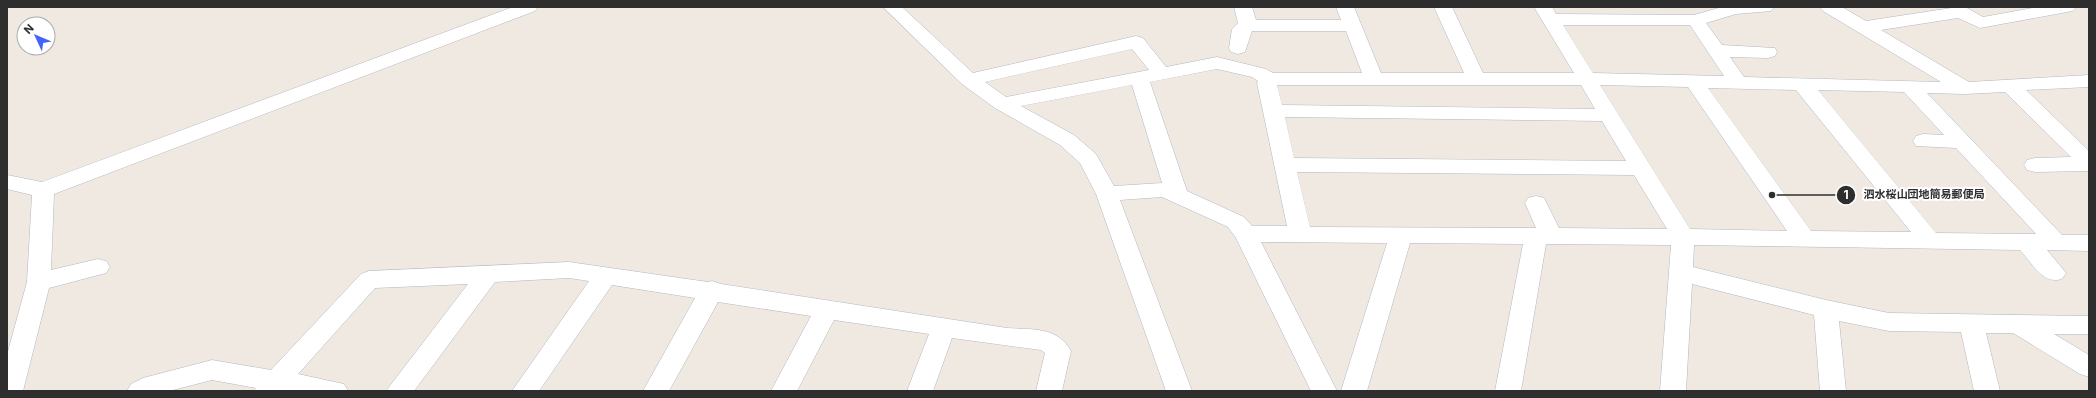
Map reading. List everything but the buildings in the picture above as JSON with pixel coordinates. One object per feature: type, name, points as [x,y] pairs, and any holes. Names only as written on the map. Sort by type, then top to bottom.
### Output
[{"type":"street","points":[[7,182],[43,190],[529,7]]},
{"type":"street","points":[[892,7],[968,80],[1002,104],[1067,140],[1089,159],[1107,194],[1179,391]]},
{"type":"street","points":[[1243,7],[1248,25]]},
{"type":"street","points":[[1345,7],[1373,77]]},
{"type":"street","points":[[1443,7],[1476,78]]},
{"type":"street","points":[[1547,13],[1695,20],[1735,9],[1765,7]]},
{"type":"street","points":[[1829,7],[1965,88]]},
{"type":"street","points":[[1863,27],[1961,12],[1980,23],[2067,7]]},
{"type":"street","points":[[1547,13],[1683,237],[1673,391]]},
{"type":"street","points":[[1695,20],[1738,82]]},
{"type":"street","points":[[1238,48],[1241,29],[1248,25],[1352,26]]},
{"type":"street","points":[[968,80],[1136,42],[1162,74]]},
{"type":"street","points":[[1716,51],[1768,52]]},
{"type":"street","points":[[1002,104],[1217,63],[1259,73],[1269,79],[1373,77],[1586,79],[1965,88],[2089,80]]},
{"type":"street","points":[[1139,78],[1177,195]]},
{"type":"street","points":[[1269,79],[1267,83],[1300,234]]},
{"type":"street","points":[[1693,82],[1805,240]]},
{"type":"street","points":[[1802,84],[1932,242]]},
{"type":"street","points":[[1909,86],[2057,243]]},
{"type":"street","points":[[2010,86],[2089,164]]},
{"type":"street","points":[[1273,111],[1608,115]]},
{"type":"street","points":[[1922,142],[1962,142]]},
{"type":"street","points":[[2035,165],[2089,164]]},
{"type":"street","points":[[1285,165],[1640,168]]},
{"type":"street","points":[[10,391],[39,282],[43,190]]},
{"type":"street","points":[[1107,194],[1165,190],[1236,222],[1246,234],[1324,391]]},
{"type":"street","points":[[1508,391],[1544,236],[1536,203]]},
{"type":"street","points":[[1246,234],[1683,237],[1932,242],[2089,243]]},
{"type":"street","points":[[1354,391],[1401,235]]},
{"type":"street","points":[[2027,243],[2054,273]]},
{"type":"street","points":[[39,282],[98,267]]},
{"type":"street","points":[[272,386],[369,280],[569,270],[712,290],[944,327],[1048,341],[1058,351],[1049,391]]},
{"type":"street","points":[[1680,272],[1826,309],[1888,322],[2089,324]]},
{"type":"street","points":[[399,391],[488,274]]},
{"type":"street","points":[[525,391],[606,275]]},
{"type":"street","points":[[656,391],[712,290]]},
{"type":"street","points":[[784,391],[827,309]]},
{"type":"street","points":[[1826,309],[1833,391]]},
{"type":"street","points":[[1972,324],[1987,391]]},
{"type":"street","points":[[2018,324],[2089,367]]},
{"type":"street","points":[[920,391],[944,327]]},
{"type":"street","points":[[140,391],[152,385],[212,370],[272,386],[335,391]]},
{"type":"place","name":"泗水桜山団地簡易郵便局","points":[[1772,195]]}]
